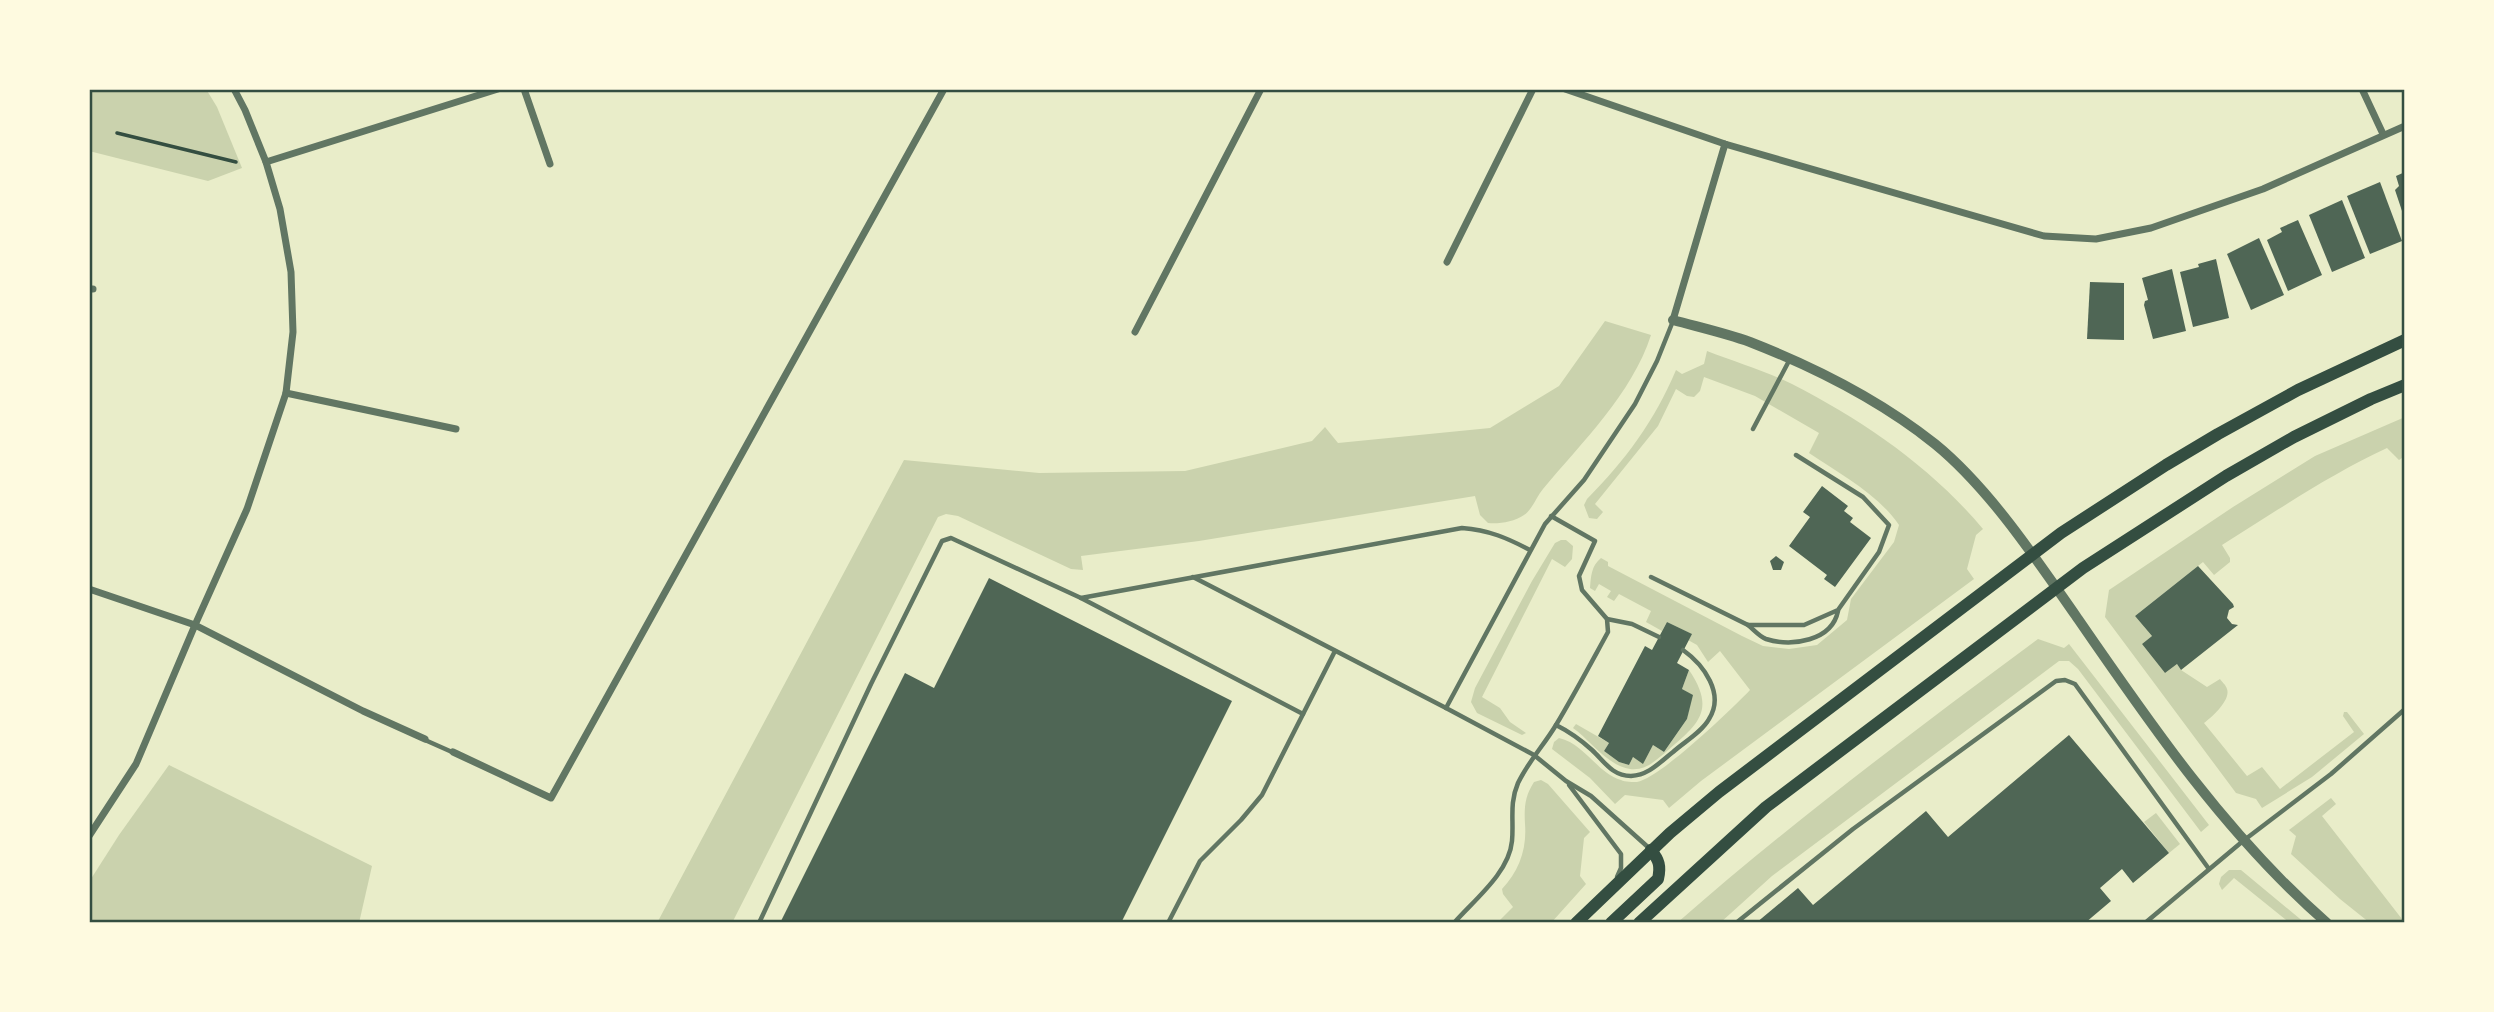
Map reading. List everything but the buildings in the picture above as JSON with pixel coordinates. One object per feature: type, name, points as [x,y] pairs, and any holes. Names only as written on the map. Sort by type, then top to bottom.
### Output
[{"type":"main road","points":[[1576,923],[1651,850],[1720,792],[2031,554],[2166,464],[2218,434],[2298,390],[2405,340]]},
{"type":"main road","points":[[1639,923],[1766,807],[2056,587],[2226,476],[2305,431],[2371,398],[2405,385]]},
{"type":"main road","points":[[1611,923],[1658,879],[1658,860],[1651,850]]},
{"type":"street","points":[[89,836],[136,764],[247,509],[286,393],[293,332],[291,272],[279,209],[266,162],[234,89]]},
{"type":"street","points":[[266,162],[498,89]]},
{"type":"street","points":[[524,89],[550,164]]},
{"type":"street","points":[[453,752],[551,798],[944,89]]},
{"type":"street","points":[[1135,332],[1261,89]]},
{"type":"street","points":[[1447,262],[1533,89]]},
{"type":"street","points":[[1565,89],[1726,144],[2044,236],[2096,239],[2151,228],[2263,189],[2405,126]]},
{"type":"street","points":[[2362,89],[2383,134]]},
{"type":"street","points":[[1726,144],[1673,320],[1748,341],[1790,359],[1868,399],[1935,445],[1992,501],[2164,740],[2243,841],[2272,872],[2328,923]]},
{"type":"street","points":[[286,393],[456,429]]},
{"type":"street","points":[[89,589],[195,625],[363,711],[425,739]]},
{"type":"lane","points":[[1446,708],[1530,550],[1552,516],[1584,480],[1635,404],[1657,361],[1673,320]]},
{"type":"lane","points":[[1754,429],[1790,359]]},
{"type":"lane","points":[[1651,577],[1748,625],[1764,639],[1790,643],[1823,635],[1836,621],[1838,610],[1879,552],[1889,525],[1863,497],[1796,455]]},
{"type":"lane","points":[[1454,923],[1497,874],[1507,858],[1512,841],[1511,809],[1517,786],[1534,755],[1556,725],[1608,632],[1607,619],[1582,590],[1578,576],[1595,541],[1552,516]]},
{"type":"lane","points":[[1081,598],[1462,528],[1504,536],[1530,550]]},
{"type":"lane","points":[[759,923],[871,684],[942,541],[951,538],[1081,598],[1303,714]]},
{"type":"lane","points":[[1193,578],[1534,755],[1566,781],[1591,796],[1651,850]]},
{"type":"lane","points":[[1748,625],[1804,625],[1838,610]]},
{"type":"lane","points":[[1607,619],[1632,624],[1659,637]]},
{"type":"lane","points":[[1556,725],[1570,732],[1595,752],[1609,768],[1632,776],[1648,772],[1708,722],[1714,708],[1714,695],[1709,678],[1699,661],[1683,650]]},
{"type":"lane","points":[[1168,923],[1200,861],[1262,795],[1335,651]]},
{"type":"lane","points":[[1736,923],[1853,829],[2056,681],[2065,680],[2075,684],[2209,869]]},
{"type":"lane","points":[[2145,923],[2243,841],[2332,774],[2405,709]]},
{"type":"lane","points":[[425,739],[453,752]]},
{"type":"lane","points":[[1566,781],[1621,854],[1615,884]]},
{"type":"path","points":[[117,133],[236,162]]},
{"type":"green space","points":[[89,89],[206,89],[217,107],[242,168],[208,181],[89,151]]},
{"type":"green space","points":[[1605,321],[1651,335],[1643,357],[1619,397],[1543,489],[1530,510],[1511,521],[1488,523],[1480,515],[1475,496],[1199,541],[1081,556],[1083,570],[1071,569],[958,516],[946,514],[938,517],[732,923],[657,923],[904,460],[1039,473],[1185,471],[1312,441],[1325,427],[1338,443],[1490,428],[1559,386]]},
{"type":"green space","points":[[1707,351],[1772,375],[1819,398],[1895,447],[1919,466],[1963,506],[1983,529],[1976,535],[1967,569],[1974,579],[1701,781],[1669,808],[1663,800],[1625,795],[1615,804],[1590,778],[1552,749],[1554,742],[1559,738],[1568,741],[1613,776],[1637,782],[1648,778],[1678,756],[1750,690],[1720,651],[1708,662],[1697,645],[1688,640],[1691,634],[1667,622],[1662,631],[1646,622],[1651,611],[1619,594],[1614,601],[1607,597],[1611,591],[1599,584],[1595,591],[1590,588],[1592,572],[1601,558],[1608,562],[1608,566],[1742,636],[1763,646],[1789,649],[1817,645],[1847,620],[1851,599],[1894,542],[1899,525],[1869,494],[1809,453],[1819,433],[1755,396],[1704,377],[1700,391],[1694,397],[1676,389],[1658,426],[1595,504],[1603,512],[1597,519],[1589,518],[1584,505],[1587,499],[1638,439],[1659,406],[1676,370],[1682,374],[1704,364]]},
{"type":"green space","points":[[2405,417],[2405,456],[2399,460],[2387,448],[2283,506],[2222,545],[2230,562],[2214,575],[2203,562],[2135,616],[2152,636],[2142,644],[2165,673],[2177,664],[2181,670],[2207,687],[2220,679],[2225,685],[2227,693],[2224,703],[2204,723],[2247,776],[2262,767],[2280,789],[2354,732],[2343,716],[2344,712],[2347,712],[2364,734],[2312,777],[2262,808],[2256,799],[2236,793],[2105,617],[2109,590],[2315,456]]},
{"type":"green space","points":[[1566,540],[1573,546],[1572,559],[1565,567],[1552,559],[1482,697],[1500,708],[1510,722],[1526,733],[1522,735],[1477,713],[1471,702],[1475,688],[1532,581],[1555,543]]},
{"type":"green space","points":[[2038,639],[2064,648],[2069,644],[2209,825],[2201,832],[2078,669],[2069,661],[2059,661],[1772,876],[1720,923],[1677,923],[1809,813]]},
{"type":"green space","points":[[1689,670],[1701,696],[1700,715],[1688,733],[1646,767],[1630,769],[1614,763],[1573,728],[1576,724],[1609,743],[1604,751],[1619,762],[1629,765],[1633,757],[1643,763],[1653,745],[1664,752],[1687,719],[1692,695],[1682,689]]},
{"type":"green space","points":[[169,765],[372,866],[359,923],[89,923],[89,882]]},
{"type":"green space","points":[[1541,780],[1548,784],[1590,832],[1584,838],[1580,876],[1586,884],[1551,923],[1497,923],[1513,907],[1502,889],[1513,875],[1523,851],[1525,807],[1529,792],[1534,782]]},
{"type":"green space","points":[[2331,798],[2336,804],[2322,816],[2405,923],[2370,923],[2291,854],[2296,836],[2289,830]]},
{"type":"green space","points":[[2156,813],[2180,844],[2169,853],[2144,822]]},
{"type":"green space","points":[[2229,870],[2241,870],[2305,923],[2290,923],[2234,878],[2222,890],[2219,884],[2221,877]]}]
